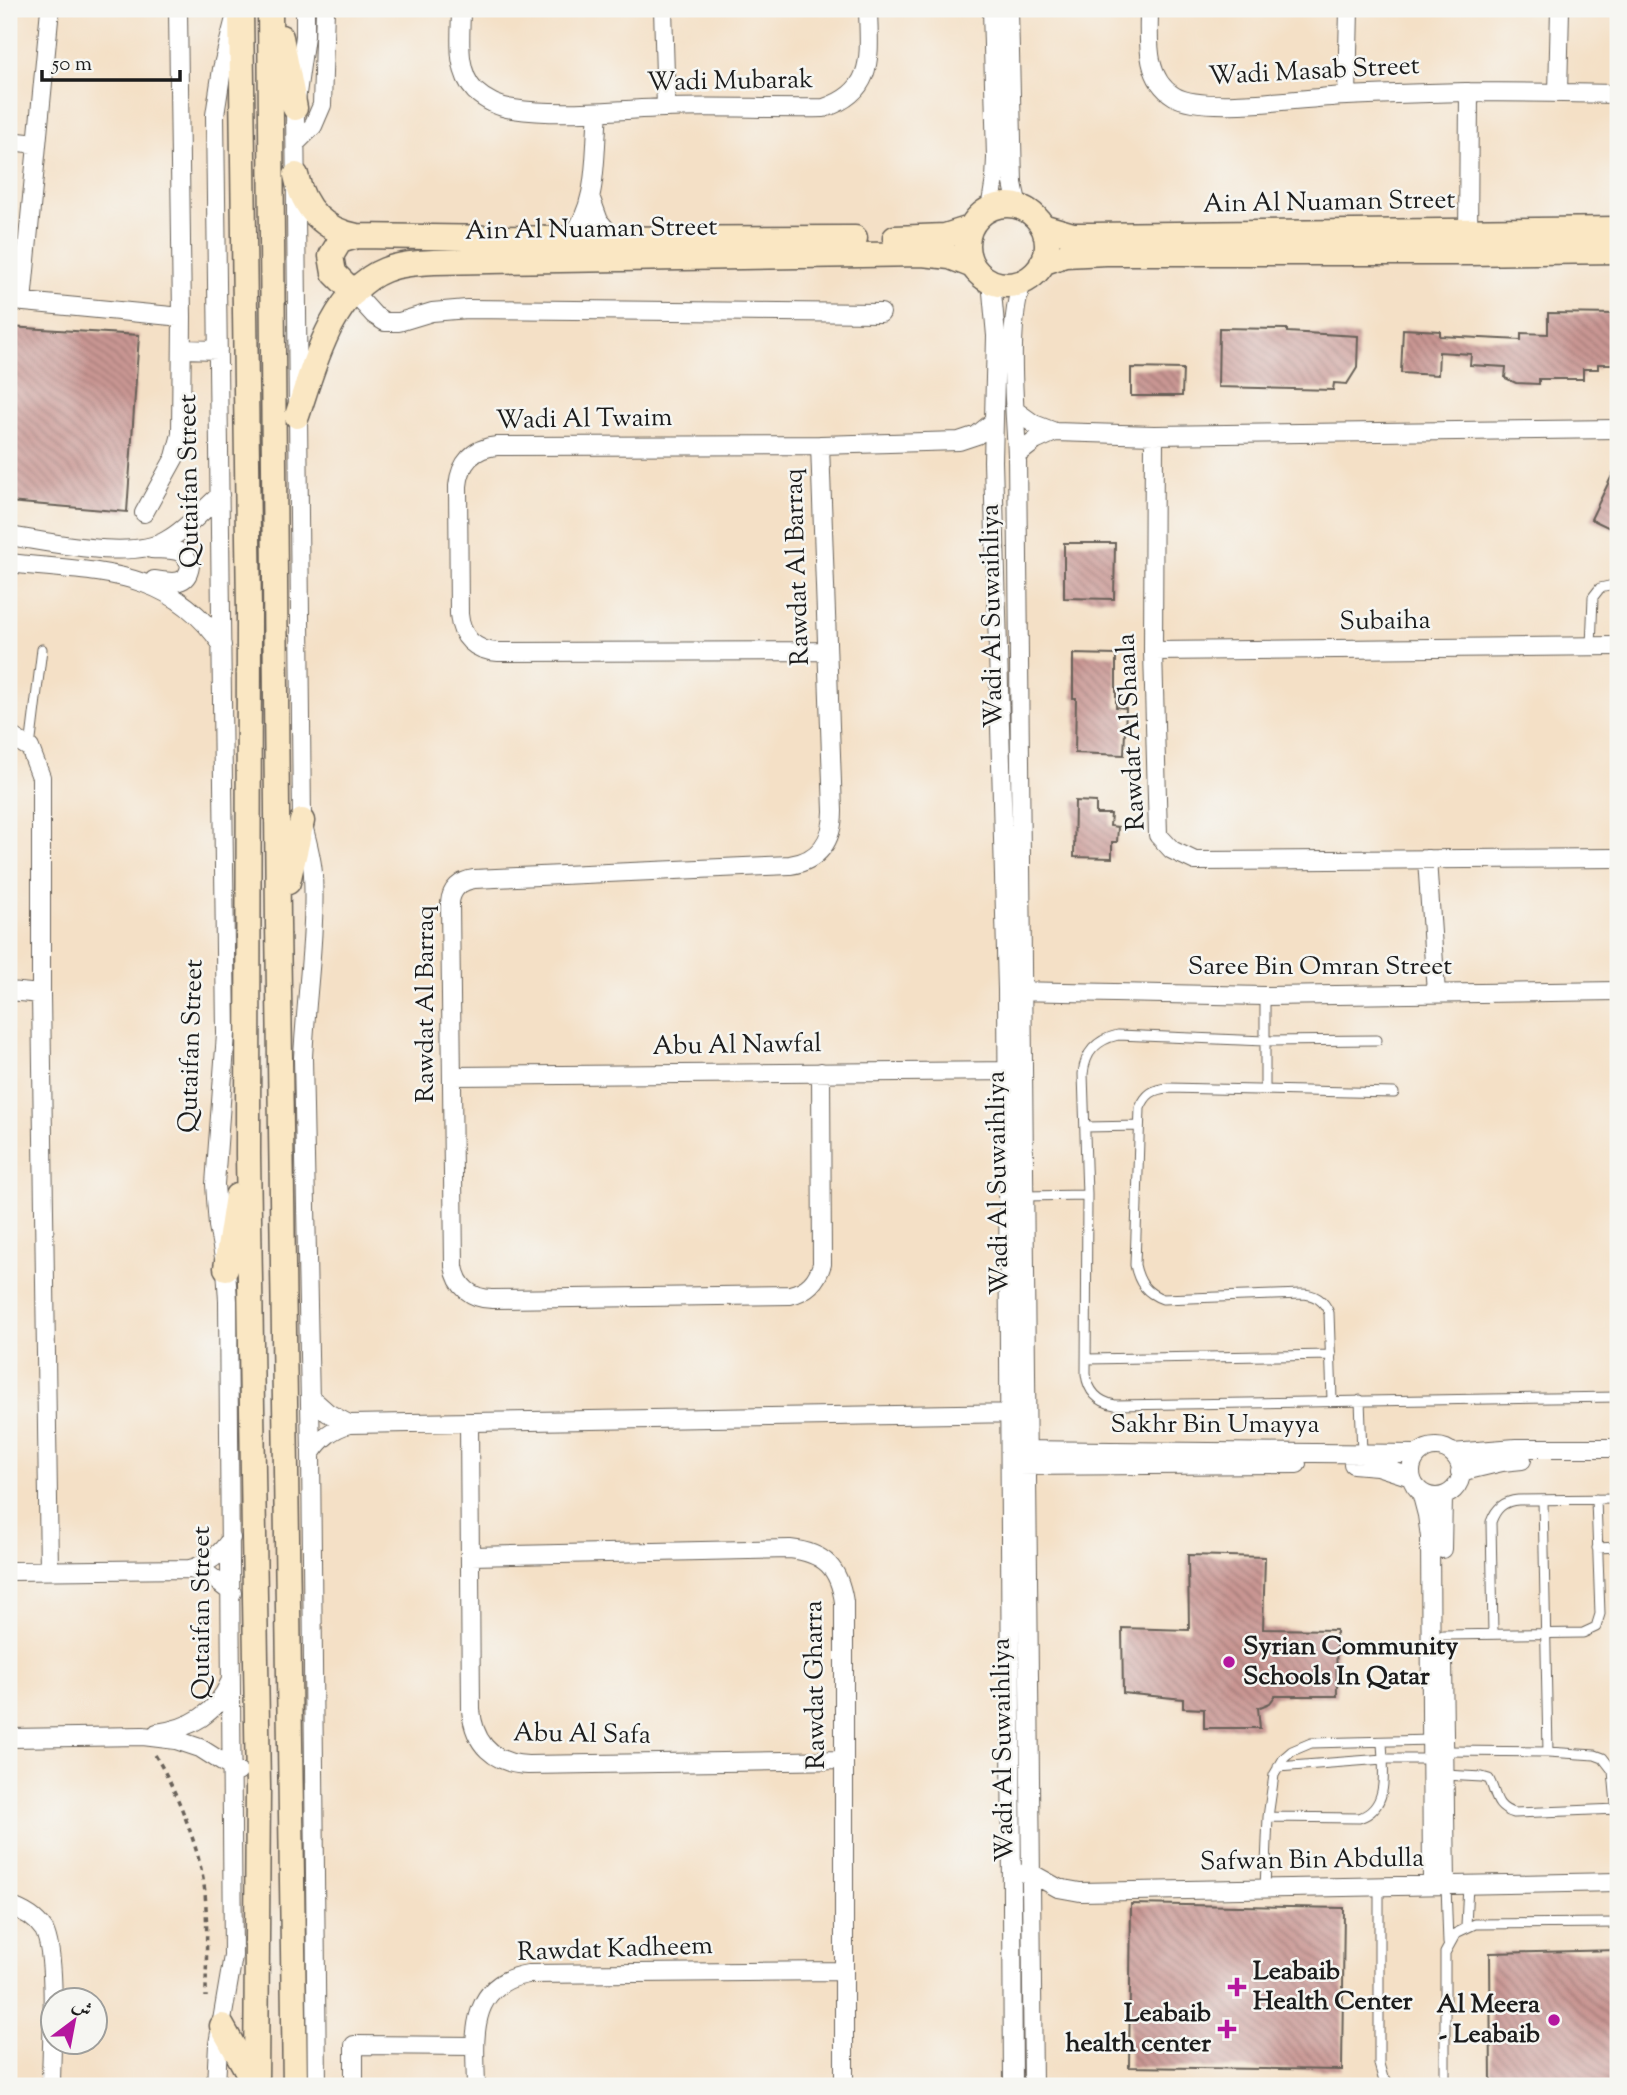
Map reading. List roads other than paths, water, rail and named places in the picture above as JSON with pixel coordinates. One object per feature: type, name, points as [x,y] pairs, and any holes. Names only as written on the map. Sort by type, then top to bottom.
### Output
[{"type":"street","points":[[50,9],[18,302],[182,317]]},
{"type":"street","points":[[144,513],[179,446],[182,422],[178,9]]},
{"type":"street","name":"Qutaifan Street","points":[[216,2086],[216,2067],[233,1956],[232,1593],[226,1268],[218,1226],[215,1184],[226,1034],[216,102],[222,69],[240,9]]},
{"type":"street","name":"Qutaifan Street","points":[[240,9],[249,613],[248,1154],[258,1787],[256,2086]]},
{"type":"street","points":[[270,9],[278,923],[295,2086]]},
{"type":"street","points":[[276,9],[295,108],[302,821],[313,872],[313,934],[303,1058],[312,1453],[317,2086]]},
{"type":"street","points":[[295,108],[306,36],[305,9]]},
{"type":"street","points":[[296,142],[313,126],[322,105],[324,9]]},
{"type":"street","name":"Wadi Mubarak","points":[[461,9],[461,60],[465,76],[473,89],[485,100],[499,107],[515,110],[598,112],[666,108],[824,108],[840,103],[859,86],[869,63],[868,9]]},
{"type":"street","points":[[663,9],[666,108]]},
{"type":"street","points":[[990,209],[996,158],[992,9]]},
{"type":"street","points":[[1009,9],[1013,184],[1018,207]]},
{"type":"street","name":"Wadi Masab Street","points":[[1149,9],[1152,69],[1171,95],[1202,105],[1469,92],[1618,94]]},
{"type":"street","points":[[1347,96],[1349,9]]},
{"type":"street","points":[[1558,93],[1560,9]]},
{"type":"street","points":[[1469,92],[1469,242]]},
{"type":"street","points":[[570,239],[583,220],[591,199],[598,112]]},
{"type":"street","points":[[9,141],[37,144]]},
{"type":"street","name":"Ain Al Nuaman Street","points":[[296,175],[299,188],[312,212],[332,229],[357,236],[570,239],[924,238],[945,236],[970,228]]},
{"type":"street","points":[[591,199],[599,221],[614,239]]},
{"type":"street","points":[[999,206],[1018,207],[1028,211],[1042,226],[1046,241],[1042,262],[1031,276],[1023,281],[1007,284],[982,274],[968,254],[967,241],[970,228],[982,214],[999,206]]},
{"type":"street","name":"Ain Al Nuaman Street","points":[[1042,226],[1073,235],[1469,242],[1618,251]]},
{"type":"street","name":"Ain Al Nuaman Street","points":[[1042,262],[1065,255],[1469,242],[1618,229]]},
{"type":"street","points":[[357,236],[340,241],[331,256],[334,272],[379,319],[392,323],[449,309],[881,313]]},
{"type":"street","name":"Ain Al Nuaman Street","points":[[297,416],[326,337],[354,293],[368,280],[400,266],[434,262],[922,254],[950,257],[982,274]]},
{"type":"street","name":"Wadi Al Suwaihliya","points":[[982,274],[996,336],[993,461],[1015,991]]},
{"type":"street","name":"Wadi Al Suwaihliya","points":[[1023,281],[1016,301],[1014,321],[1017,455],[1015,1071],[1018,1413],[1031,1873],[1033,2086]]},
{"type":"street","points":[[182,349],[218,350]]},
{"type":"street","points":[[1016,411],[1034,424],[1055,432],[1154,435],[1618,429]]},
{"type":"street","name":"Wadi Al Twaim","points":[[827,651],[488,651],[478,648],[464,634],[459,614],[459,477],[466,461],[479,450],[496,446],[959,441],[977,435],[993,422]]},
{"type":"street","points":[[1017,455],[1035,441],[1055,432]]},
{"type":"street","name":"Rawdat Al Shaala","points":[[1154,435],[1153,651],[1158,835],[1172,850],[1195,861],[1618,858]]},
{"type":"street","points":[[959,441],[977,449],[993,461]]},
{"type":"street","name":"Rawdat Al Barraq","points":[[820,444],[833,822],[831,832],[821,850],[804,863],[474,879],[461,882],[453,891],[450,903],[452,1076],[455,1274],[458,1282],[469,1293],[492,1299],[790,1295],[808,1288],[819,1273],[821,1264],[821,1072]]},
{"type":"street","points":[[144,550],[175,535],[220,495]]},
{"type":"street","points":[[9,536],[121,551],[178,550],[188,559],[189,572],[186,578],[173,583],[9,563]]},
{"type":"street","points":[[126,577],[155,586],[181,600],[197,613],[222,645]]},
{"type":"street","name":"Subaiha","points":[[1153,651],[1618,646]]},
{"type":"street","points":[[9,735],[30,748],[41,777],[41,994],[49,1571]]},
{"type":"street","points":[[278,923],[302,821]]},
{"type":"street","points":[[1427,859],[1436,993]]},
{"type":"street","points":[[9,991],[41,994]]},
{"type":"street","name":"Saree Bin Omran Street","points":[[1015,991],[1265,996],[1618,991]]},
{"type":"street","name":"Abu Al Nawfal","points":[[452,1076],[1015,1071]]},
{"type":"street","points":[[226,1268],[248,1154]]},
{"type":"street","points":[[310,1397],[328,1413],[349,1424]]},
{"type":"street","points":[[312,1453],[331,1431],[349,1424],[1018,1413]]},
{"type":"street","name":"Abu Al Safa","points":[[468,1423],[472,1725],[477,1739],[487,1751],[513,1765],[844,1760]]},
{"type":"street","points":[[1439,1885],[1430,1537],[1427,1515],[1412,1465],[1418,1454],[1438,1447],[1452,1453],[1516,1448],[1618,1448]]},
{"type":"street","name":"Sakhr Bin Umayya","points":[[1019,1458],[1362,1452],[1418,1454]]},
{"type":"street","points":[[1416,1484],[1427,1495],[1443,1496],[1455,1487],[1460,1465],[1452,1453]]},
{"type":"street","name":"Wadi Al Suwaihliya","points":[[1013,2086],[1011,1873],[1019,1458]]},
{"type":"street","name":"Sakhr Bin Umayya","points":[[1019,1458],[1361,1464],[1384,1468],[1416,1484]]},
{"type":"street","points":[[1460,1472],[1513,1460],[1618,1459]]},
{"type":"street","points":[[1439,1885],[1445,1775],[1436,1750],[1443,1635],[1443,1496]]},
{"type":"street","points":[[9,1571],[190,1569],[218,1555],[231,1538]]},
{"type":"street","name":"Rawdat Gharra","points":[[471,1556],[790,1549],[807,1551],[822,1558],[834,1570],[841,1585],[844,1602],[844,2086]]},
{"type":"street","points":[[190,1569],[209,1575],[232,1593]]},
{"type":"street","points":[[9,1738],[143,1736],[176,1730],[195,1723],[211,1711],[224,1696],[232,1678]]},
{"type":"street","points":[[143,1736],[188,1743],[212,1754],[258,1787]]},
{"type":"street","name":"Safwan Bin Abdulla","points":[[1011,1873],[1031,1873],[1058,1888],[1080,1892],[1618,1882]]},
{"type":"street","points":[[9,1906],[37,1922],[52,1954],[51,2086]]},
{"type":"street","name":"Rawdat Kadheem","points":[[475,2086],[477,2021],[485,1998],[504,1981],[516,1976],[843,1971]]},
{"type":"street","points":[[222,2026],[256,2086]]},
{"type":"street","points":[[354,2086],[354,2045],[475,2046]]},
{"type":"lane","points":[[1591,646],[1592,597],[1600,587],[1618,584]]},
{"type":"lane","points":[[30,748],[42,649]]},
{"type":"lane","points":[[1265,996],[1265,1090]]},
{"type":"lane","points":[[1377,1040],[1265,1041],[1118,1035],[1107,1038],[1089,1052],[1084,1062],[1087,1195],[1086,1374],[1090,1389],[1101,1400],[1115,1405],[1618,1397]]},
{"type":"lane","points":[[1332,1400],[1329,1313],[1327,1306],[1316,1296],[1301,1294],[1163,1299],[1152,1295],[1143,1287],[1135,1265],[1140,1108],[1150,1092],[1159,1088],[1394,1093]]},
{"type":"lane","points":[[1086,1127],[1139,1126]]},
{"type":"lane","points":[[1016,1196],[1087,1195]]},
{"type":"lane","points":[[1086,1359],[1331,1355]]},
{"type":"lane","points":[[1360,1401],[1362,1452]]},
{"type":"lane","points":[[1443,1635],[1588,1632],[1599,1623],[1596,1499]]},
{"type":"lane","points":[[1493,1634],[1491,1522],[1498,1508],[1510,1501],[1618,1499]]},
{"type":"lane","points":[[1543,1500],[1548,1752]]},
{"type":"lane","points":[[1597,1548],[1618,1547]]},
{"type":"lane","points":[[1268,1817],[1366,1816],[1378,1806],[1381,1799],[1382,1742]]},
{"type":"lane","points":[[1265,1888],[1268,1817],[1274,1775],[1292,1751],[1311,1743],[1382,1742],[1436,1750],[1595,1755],[1603,1758],[1613,1771],[1618,1827]]},
{"type":"lane","points":[[1278,1767],[1383,1759],[1436,1750]]},
{"type":"lane","points":[[1445,1775],[1489,1779],[1495,1800],[1507,1811],[1514,1813],[1617,1809]]},
{"type":"lane","points":[[1439,1885],[1448,1943],[1444,1963],[1446,2086]]},
{"type":"lane","points":[[1466,1926],[1468,1885]]},
{"type":"lane","points":[[1379,1886],[1379,2064],[1383,2078],[1392,2086]]},
{"type":"lane","points":[[1448,1943],[1455,1933],[1475,1924],[1618,1923]]},
{"type":"place","name":"Syrian Community Schools In Qatar","points":[[1229,1662]]},
{"type":"place","name":"Leabaib Health Center","points":[[1237,1987]]},
{"type":"place","name":"Al Meera - Leabaib","points":[[1554,2020]]},
{"type":"place","name":"Leabaib health center","points":[[1227,2029]]}]
